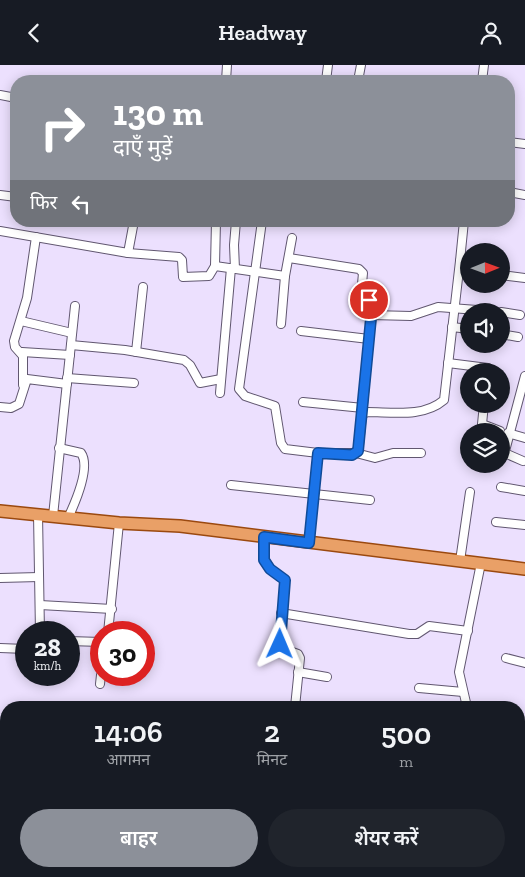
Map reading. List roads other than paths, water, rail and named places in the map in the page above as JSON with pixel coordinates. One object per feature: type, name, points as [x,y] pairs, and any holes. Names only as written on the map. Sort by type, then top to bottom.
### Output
[{"type":"main road","points":[[0,511],[119,523],[180,526],[525,569]]},
{"type":"street","points":[[318,65],[328,66]]},
{"type":"street","points":[[128,253],[133,227]]},
{"type":"street","points":[[0,231],[128,253],[179,257],[182,261],[183,277],[207,278],[215,266],[216,227]]},
{"type":"street","points":[[220,393],[236,227]]},
{"type":"street","points":[[261,227],[240,392],[275,406],[281,443],[285,449],[318,453],[356,453],[375,458],[399,453],[421,453]]},
{"type":"street","points":[[462,243],[463,227]]},
{"type":"street","points":[[36,237],[28,293],[14,344],[22,352],[70,355]]},
{"type":"street","points":[[280,324],[285,276],[292,238]]},
{"type":"street","points":[[289,259],[361,270],[363,276],[361,295],[371,302],[371,315],[363,411],[359,445],[356,453]]},
{"type":"street","points":[[303,402],[367,412],[419,412],[439,404],[446,395],[460,261]]},
{"type":"street","points":[[215,266],[285,276]]},
{"type":"street","points":[[510,276],[525,278]]},
{"type":"street","points":[[136,352],[143,287]]},
{"type":"street","points":[[53,516],[75,306]]},
{"type":"street","points":[[371,315],[411,316],[431,308],[460,308]]},
{"type":"street","points":[[510,314],[520,315]]},
{"type":"street","points":[[21,321],[72,333]]},
{"type":"street","points":[[452,327],[460,328]]},
{"type":"street","points":[[301,331],[369,339]]},
{"type":"street","points":[[510,336],[518,337]]},
{"type":"street","points":[[71,345],[136,352],[184,360],[200,383],[221,379]]},
{"type":"street","points":[[0,407],[16,407],[19,404],[23,385],[22,352]]},
{"type":"street","points":[[448,363],[460,364]]},
{"type":"street","points":[[525,376],[510,433],[525,438]]},
{"type":"street","points":[[23,385],[25,381],[31,379],[134,383]]},
{"type":"street","points":[[60,448],[81,453],[84,457],[82,482],[68,518]]},
{"type":"street","points":[[309,543],[318,453]]},
{"type":"street","points":[[510,455],[523,461]]},
{"type":"street","points":[[231,485],[370,500]]},
{"type":"street","points":[[501,487],[525,491]]},
{"type":"street","points":[[460,561],[470,491]]},
{"type":"street","points":[[38,514],[40,621]]},
{"type":"street","points":[[496,522],[525,525]]},
{"type":"street","points":[[110,621],[119,523]]},
{"type":"street","points":[[264,537],[264,560],[270,569],[285,580],[280,644],[284,649],[298,654],[296,701]]},
{"type":"street","points":[[465,701],[460,672],[481,563]]},
{"type":"street","points":[[0,578],[39,577]]},
{"type":"street","points":[[40,605],[112,609]]},
{"type":"street","points":[[281,613],[409,634],[417,633],[430,626],[468,631]]},
{"type":"street","points":[[0,648],[15,649]]},
{"type":"street","points":[[506,658],[525,663]]},
{"type":"street","points":[[298,672],[327,677]]},
{"type":"street","points":[[419,688],[463,692]]}]
